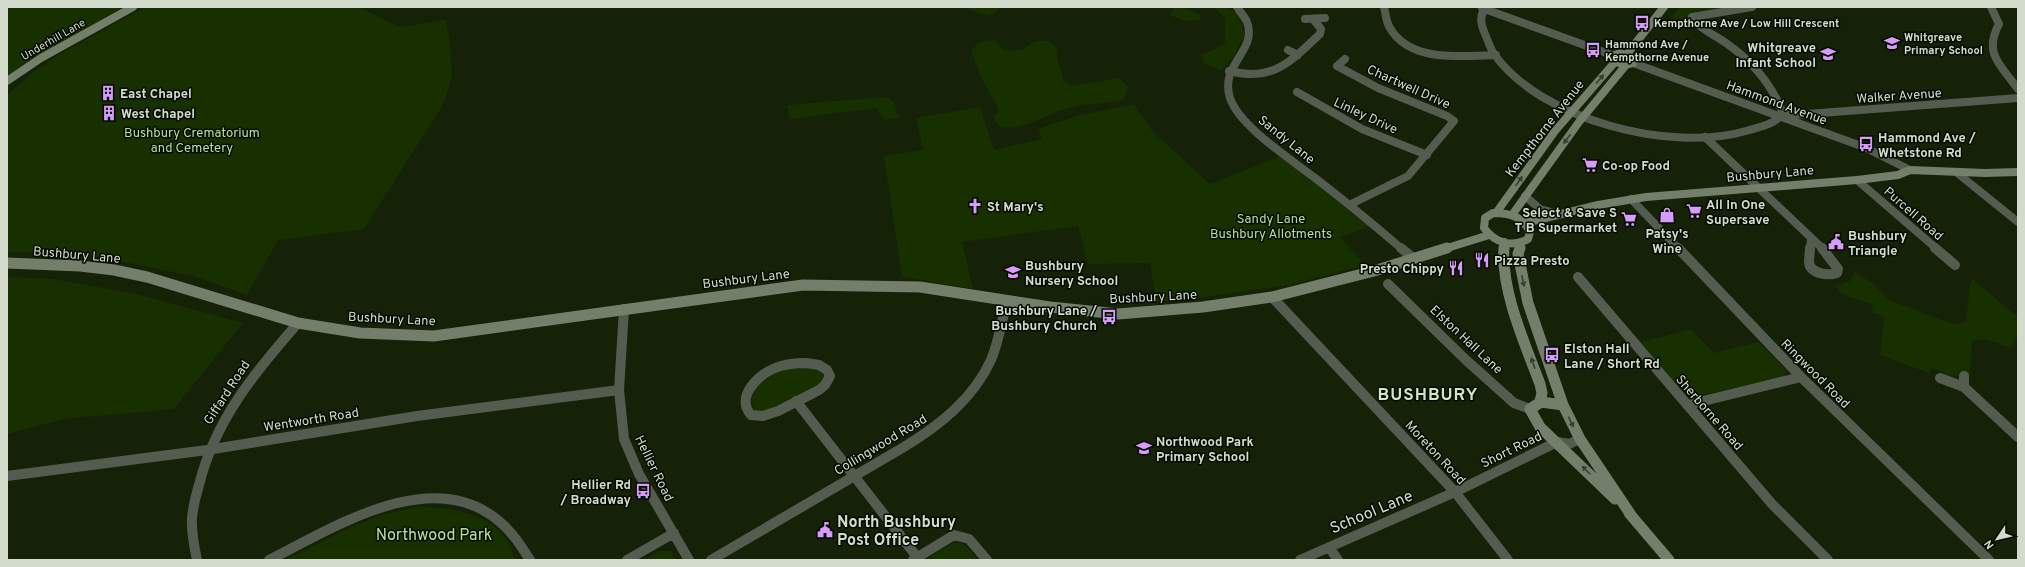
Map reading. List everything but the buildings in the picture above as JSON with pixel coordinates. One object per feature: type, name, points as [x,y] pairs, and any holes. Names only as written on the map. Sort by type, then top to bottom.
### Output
[{"type":"street","name":"Underhill Lane","points":[[7,81],[50,52],[133,7]]},
{"type":"street","points":[[1236,7],[1248,24],[1250,37],[1246,48],[1229,72],[1256,75],[1275,69],[1298,55],[1320,34],[1321,29],[1309,19],[1326,18]]},
{"type":"street","points":[[1384,7],[1390,28],[1401,41],[1410,46],[1443,56],[1496,55]]},
{"type":"street","points":[[1627,54],[1664,7]]},
{"type":"street","points":[[1614,58],[1620,53],[1627,54],[1633,58],[1630,64],[1614,58],[1484,8],[1482,15],[1485,38],[1496,55],[1512,73],[1534,91],[1584,117],[1654,134],[1674,137],[1705,137],[1740,133],[1769,123],[1782,114],[1775,92],[1754,66],[1718,36],[1695,23],[1692,17],[1752,7]]},
{"type":"street","points":[[1991,7],[1998,17],[1999,24],[1992,38],[1992,52],[2018,89]]},
{"type":"street","points":[[1288,50],[1298,55]]},
{"type":"street","name":"Kempthorne Avenue","points":[[1496,213],[1527,169],[1614,58]]},
{"type":"street","name":"Chartwell Drive","points":[[1346,59],[1337,66],[1378,88],[1452,118],[1453,123],[1408,176],[1349,205]]},
{"type":"street","name":"Kempthorne Avenue","points":[[1512,215],[1584,117],[1630,64]]},
{"type":"street","name":"Hammond Avenue","points":[[1630,64],[1782,114],[1887,157],[1910,170]]},
{"type":"street","name":"Sandy Lane","points":[[1229,72],[1227,83],[1228,94],[1239,113],[1257,131],[1413,258]]},
{"type":"street","name":"Linley Drive","points":[[1297,92],[1362,129],[1427,155]]},
{"type":"street","name":"Walker Avenue","points":[[1782,114],[1794,115],[2018,98]]},
{"type":"street","points":[[1705,137],[1756,188],[1811,239]]},
{"type":"street","name":"Bushbury Lane","points":[[1525,223],[1559,214],[1631,199],[1857,180],[1898,175],[1910,170],[2018,172]]},
{"type":"street","points":[[1956,172],[2018,222]]},
{"type":"street","name":"Purcell Road","points":[[1857,180],[1955,265]]},
{"type":"street","points":[[1525,196],[1540,209],[1559,214]]},
{"type":"street","name":"Ringwood Road","points":[[1631,199],[1801,377],[1989,560]]},
{"type":"street","points":[[1521,243],[1504,242],[1489,235],[1484,228],[1483,221],[1489,215],[1496,213],[1512,215],[1525,223],[1529,228],[1530,236],[1521,243],[1518,254],[1528,303],[1563,405],[1580,439],[1633,518]]},
{"type":"street","name":"Bushbury Lane","points":[[7,263],[80,266],[114,270],[147,277],[298,323],[360,333],[434,336],[758,290],[803,286],[838,285],[920,287],[1050,308],[1118,314],[1202,307],[1272,297],[1374,271],[1489,235]]},
{"type":"street","points":[[1504,242],[1501,253],[1512,302],[1540,384],[1542,393],[1540,401]]},
{"type":"street","name":"Sherborne Road","points":[[1578,277],[1772,504],[1828,560]]},
{"type":"street","name":"Elston Hall Lane","points":[[1388,284],[1466,360],[1514,403],[1530,409]]},
{"type":"street","name":"Moreton Road","points":[[1272,297],[1454,492],[1508,560]]},
{"type":"street","name":"Collingwood Road","points":[[711,560],[925,434],[954,411],[977,383],[990,360],[1007,301]]},
{"type":"street","name":"Hellier Road","points":[[624,310],[619,390],[624,440],[639,474],[689,560]]},
{"type":"street","name":"Giffard Road","points":[[197,560],[192,517],[207,450],[223,419],[240,393],[258,368],[298,323]]},
{"type":"street","points":[[803,362],[818,364],[825,368],[829,375],[829,380],[825,386],[796,401],[763,417],[753,417],[748,414],[745,406],[746,396],[752,386],[763,375],[775,368],[803,362]]},
{"type":"street","points":[[1964,376],[1964,387]]},
{"type":"street","points":[[1687,405],[1801,377]]},
{"type":"street","points":[[1940,378],[1964,387],[2018,437]]},
{"type":"street","name":"Wentworth Road","points":[[7,476],[207,450],[417,416],[619,390]]},
{"type":"street","points":[[796,401],[854,476],[914,559],[954,535],[961,534],[968,537],[987,560]]},
{"type":"street","points":[[1563,405],[1540,401],[1536,402],[1530,409],[1540,427],[1633,518],[1669,560]]},
{"type":"street","name":"Short Road","points":[[1454,492],[1557,442],[1569,444],[1580,439]]},
{"type":"street","name":"School Lane","points":[[1300,560],[1454,492]]},
{"type":"street","points":[[269,560],[368,512],[421,499],[459,501],[474,505],[488,512],[502,521],[514,534],[530,560]]},
{"type":"street","points":[[628,560],[674,533]]},
{"type":"street","points":[[1328,547],[1338,560]]},
{"type":"green space","points":[[7,7],[122,7],[19,69],[7,78]]},
{"type":"green space","name":"Bushbury Crematorium and Cemetery","points":[[145,7],[358,7],[400,27],[446,20],[450,43],[452,77],[443,105],[364,229],[278,240],[247,295],[197,277],[100,257],[68,253],[7,252],[7,95],[34,72],[57,56]]},
{"type":"green space","points":[[967,7],[998,7],[996,12],[989,16],[972,11]]},
{"type":"green space","points":[[1214,7],[1222,7],[1233,10],[1241,21],[1245,34],[1234,56],[1221,70],[1204,64],[1201,54],[1214,50],[1225,43],[1225,19]]},
{"type":"green space","points":[[1679,7],[1719,8],[1694,12],[1686,17],[1687,22],[1694,29],[1665,27]]},
{"type":"green space","points":[[1173,8],[1183,8],[1199,14],[1201,19],[1189,21],[1170,15]]},
{"type":"green space","points":[[995,40],[1004,51],[1022,50],[1035,41],[1048,41],[1057,48],[1057,58],[1064,81],[1071,86],[1120,78],[1128,87],[1123,100],[1064,109],[1029,124],[1000,127],[993,117],[999,110],[980,75],[971,50],[980,42]]},
{"type":"green space","points":[[886,97],[894,102],[899,118],[884,120],[877,108],[790,119],[787,105]]},
{"type":"green space","name":"Sandy Lane Bushbury Allotments","points":[[1134,104],[1153,132],[1210,184],[1281,156],[1369,227],[1340,237],[1365,265],[1288,285],[1198,298],[1156,302],[1150,263],[1088,264],[1078,226],[962,242],[973,289],[902,277],[884,156],[923,150],[916,118],[980,107],[994,150],[1042,139],[1038,129],[1077,116]]},
{"type":"green space","points":[[1855,272],[1872,283],[1889,300],[1953,324],[1966,322],[1970,284],[1972,279],[2018,317],[2018,339],[2014,338],[2012,348],[1984,339],[1972,341],[1970,377],[1949,375],[1931,368],[1929,373],[1880,355],[1884,316],[1872,312],[1873,305],[1842,294],[1835,286],[1850,281]]},
{"type":"green space","points":[[7,277],[53,279],[137,294],[243,323],[174,409],[64,419],[7,434]]},
{"type":"green space","points":[[1691,329],[1714,353],[1758,342],[1787,371],[1783,377],[1694,397],[1686,395],[1641,342]]},
{"type":"green space","points":[[786,368],[815,368],[823,373],[824,378],[821,383],[763,413],[755,411],[752,403],[752,396],[755,390],[766,379]]},
{"type":"green space","name":"Northwood Park","points":[[419,507],[454,510],[477,517],[487,522],[507,539],[515,560],[285,560],[351,527],[381,515]]},
{"type":"green space","points":[[955,542],[965,545],[978,560],[925,560]]},
{"type":"green space","points":[[660,551],[671,551],[675,560],[644,560]]},
{"type":"place","name":"Kempthorne Ave / Low Hill Crescent","points":[[1642,23]]},
{"type":"place","name":"Whitgreave Primary School","points":[[1892,43]]},
{"type":"place","name":"Hammond Ave / Kempthorne Avenue","points":[[1593,50]]},
{"type":"place","name":"Whitgreave Infant School","points":[[1828,54]]},
{"type":"place","name":"East Chapel","points":[[108,93]]},
{"type":"place","name":"West Chapel","points":[[109,113]]},
{"type":"place","name":"Hammond Ave / Whetstone Rd","points":[[1866,144]]},
{"type":"place","name":"Co-op Food","points":[[1590,165]]},
{"type":"place","name":"St Mary's","points":[[975,206]]},
{"type":"place","name":"All In One Supersave","points":[[1694,211]]},
{"type":"place","name":"Patsy's Wine","points":[[1667,215]]},
{"type":"place","name":"Select & Save S T B Supermarket","points":[[1629,219]]},
{"type":"place","name":"Bushbury Triangle","points":[[1836,242]]},
{"type":"place","name":"Pizza Presto","points":[[1482,260]]},
{"type":"place","name":"Presto Chippy","points":[[1456,268]]},
{"type":"place","name":"Bushbury Nursery School","points":[[1013,272]]},
{"type":"place","name":"Bushbury Lane / Bushbury Church","points":[[1109,317]]},
{"type":"place","name":"Elston Hall Lane / Short Rd","points":[[1552,355]]},
{"type":"place","name":"Northwood Park Primary School","points":[[1144,448]]},
{"type":"place","name":"Hellier Rd / Broadway","points":[[643,491]]},
{"type":"place","name":"North Bushbury Post Office","points":[[825,530]]},
{"type":"district","name":"BUSHBURY","points":[[1428,394]]}]
